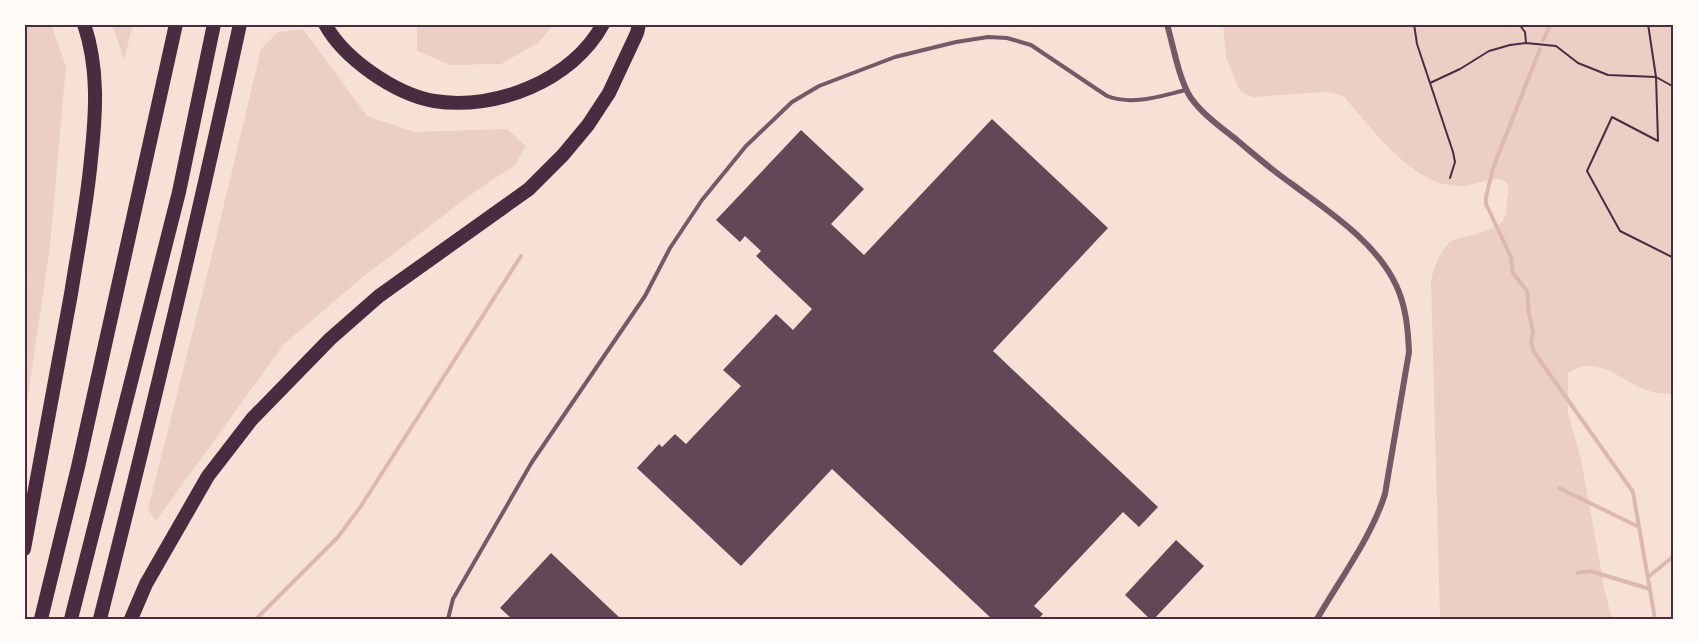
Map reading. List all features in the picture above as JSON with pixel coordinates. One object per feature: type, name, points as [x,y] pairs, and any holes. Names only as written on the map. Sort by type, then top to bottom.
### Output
[{"type":"highway","points":[[24,549],[87,198],[96,116],[91,44],[84,24]]},
{"type":"highway","points":[[41,619],[78,467],[176,24]]},
{"type":"highway","points":[[71,619],[179,192],[214,24]]},
{"type":"highway","points":[[100,619],[205,187],[240,24]]},
{"type":"highway","points":[[325,24],[331,36],[345,52],[382,80],[432,101],[454,103],[498,98],[541,83],[581,53],[603,24]]},
{"type":"highway","points":[[131,619],[146,584],[208,476],[252,419],[330,339],[379,296],[529,189],[563,155],[588,125],[609,93],[639,24]]},
{"type":"street","points":[[1167,24],[1186,90],[1192,99],[1206,115],[1360,239],[1390,274],[1404,308],[1408,331],[1408,352],[1385,494],[1370,530],[1317,619]]},
{"type":"lane","points":[[448,619],[453,599],[532,462],[645,296],[670,248],[702,200],[746,147],[792,102],[819,86],[895,57],[956,42],[988,37],[1007,38],[1031,45],[1107,96],[1118,100],[1139,100],[1186,90]]},
{"type":"path","points":[[1414,24],[1417,44],[1454,152],[1455,162],[1450,178]]},
{"type":"path","points":[[1519,24],[1525,32],[1526,43]]},
{"type":"path","points":[[1648,24],[1656,76],[1658,141],[1612,117],[1587,171],[1620,231],[1674,258]]},
{"type":"path","points":[[1430,83],[1460,69],[1489,51],[1526,43],[1556,46],[1578,63],[1608,75],[1656,76],[1674,87]]},
{"type":"path","points":[[24,84],[24,145]]},
{"type":"shaded area","points":[[24,24],[51,24],[66,67],[50,246],[24,424]]},
{"type":"shaded area","points":[[112,24],[133,24],[124,60]]},
{"type":"shaded area","points":[[417,24],[554,24],[538,43],[501,64],[450,65],[417,51]]},
{"type":"shaded area","points":[[1223,24],[1578,24],[1580,27],[1588,27],[1593,24],[1674,24],[1674,394],[1646,390],[1598,367],[1581,367],[1568,373],[1568,413],[1581,459],[1612,619],[1440,619],[1431,280],[1438,259],[1451,241],[1486,231],[1502,222],[1506,211],[1507,184],[1503,180],[1493,179],[1458,186],[1429,179],[1389,148],[1344,97],[1323,92],[1253,97],[1245,94],[1239,89],[1226,57]]},
{"type":"shaded area","points":[[303,29],[367,116],[415,132],[507,129],[526,146],[515,165],[473,193],[364,276],[284,344],[156,521],[148,509],[261,49],[278,32]]},
{"type":"building","points":[[992,119],[1108,228],[993,351],[1158,507],[1139,527],[1123,512],[1034,606],[1043,614],[1038,619],[992,619],[832,469],[741,566],[637,468],[659,444],[662,447],[675,434],[686,444],[741,386],[723,370],[776,314],[793,330],[812,309],[756,256],[761,251],[745,236],[740,242],[716,220],[801,130],[864,189],[831,224],[864,255]]},
{"type":"building","points":[[1176,540],[1204,566],[1154,619],[1150,619],[1125,595]]},
{"type":"building","points":[[551,553],[621,619],[512,619],[500,608]]},
{"type":"waterway","points":[[1543,40],[1551,24]]},
{"type":"waterway","points":[[1540,49],[1493,168],[1486,204],[1511,257],[1513,273],[1527,291],[1533,332],[1531,342],[1534,352],[1633,492],[1655,619]]},
{"type":"waterway","points":[[256,619],[338,537],[361,506],[521,256]]},
{"type":"waterway","points":[[1559,488],[1639,527]]},
{"type":"waterway","points":[[1648,577],[1674,556]]},
{"type":"waterway","points":[[1578,573],[1590,571],[1650,589]]}]
